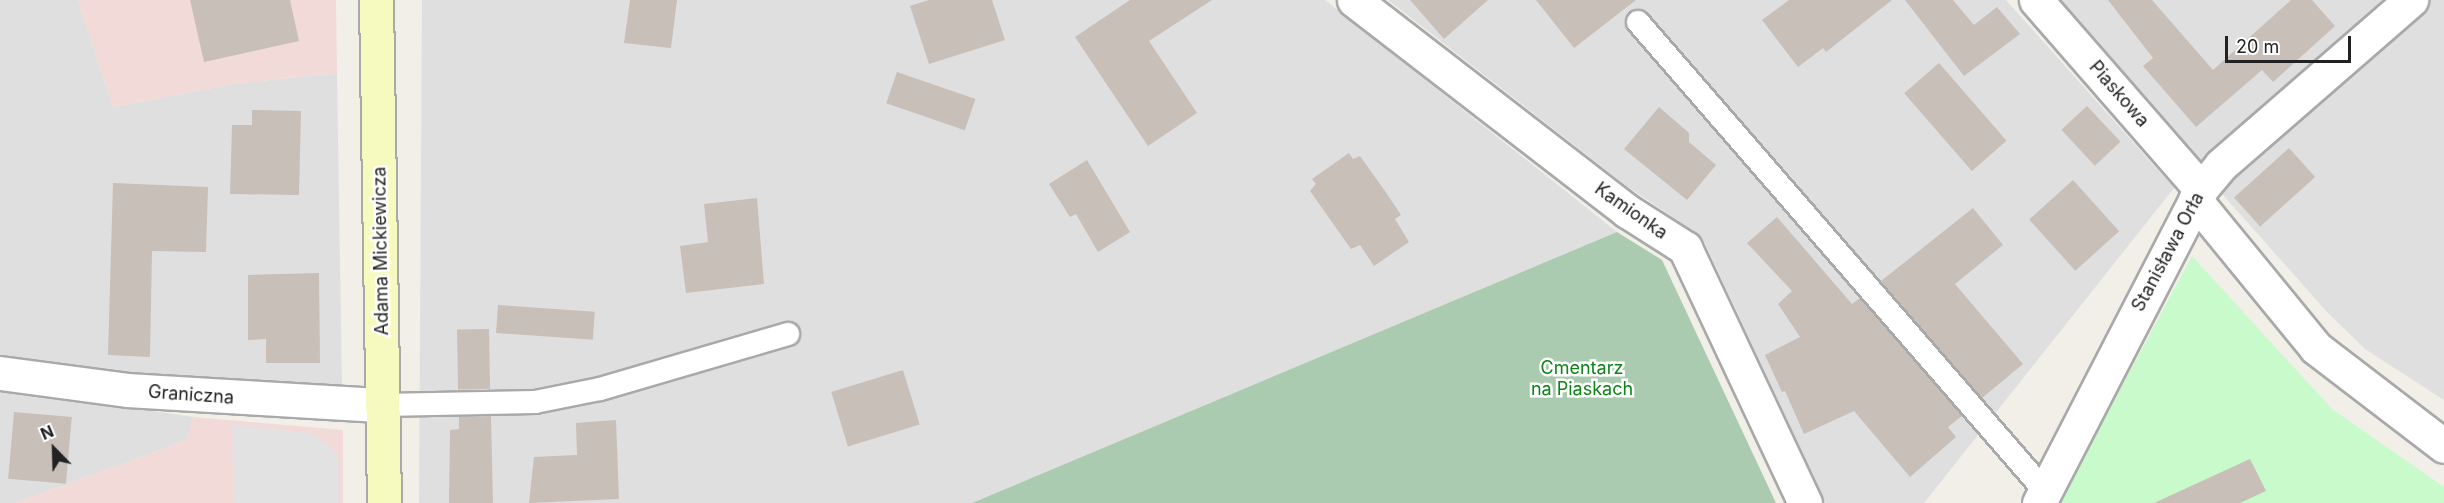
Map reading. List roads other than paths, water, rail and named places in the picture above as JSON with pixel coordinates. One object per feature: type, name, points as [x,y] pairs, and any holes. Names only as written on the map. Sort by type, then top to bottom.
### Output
[{"type":"street","name":"Adama Mickiewicza","points":[[376,0],[384,503]]},
{"type":"street","name":"Kamionka","points":[[1354,0],[1627,211],[1685,248],[1805,503]]},
{"type":"street","name":"Piaskowa","points":[[2036,0],[2198,194],[2316,348],[2444,446]]},
{"type":"street","name":"Stanisława Orła","points":[[2042,497],[2198,194],[2221,165],[2410,0]]},
{"type":"street","name":"Graniczna","points":[[0,373],[127,390],[383,405]]},
{"type":"lane","points":[[1638,22],[2042,497]]},
{"type":"lane","points":[[383,405],[536,402],[600,389],[788,334]]},
{"type":"park label","name":"Cmentarz na Piaskach","points":[[1582,379]]}]
